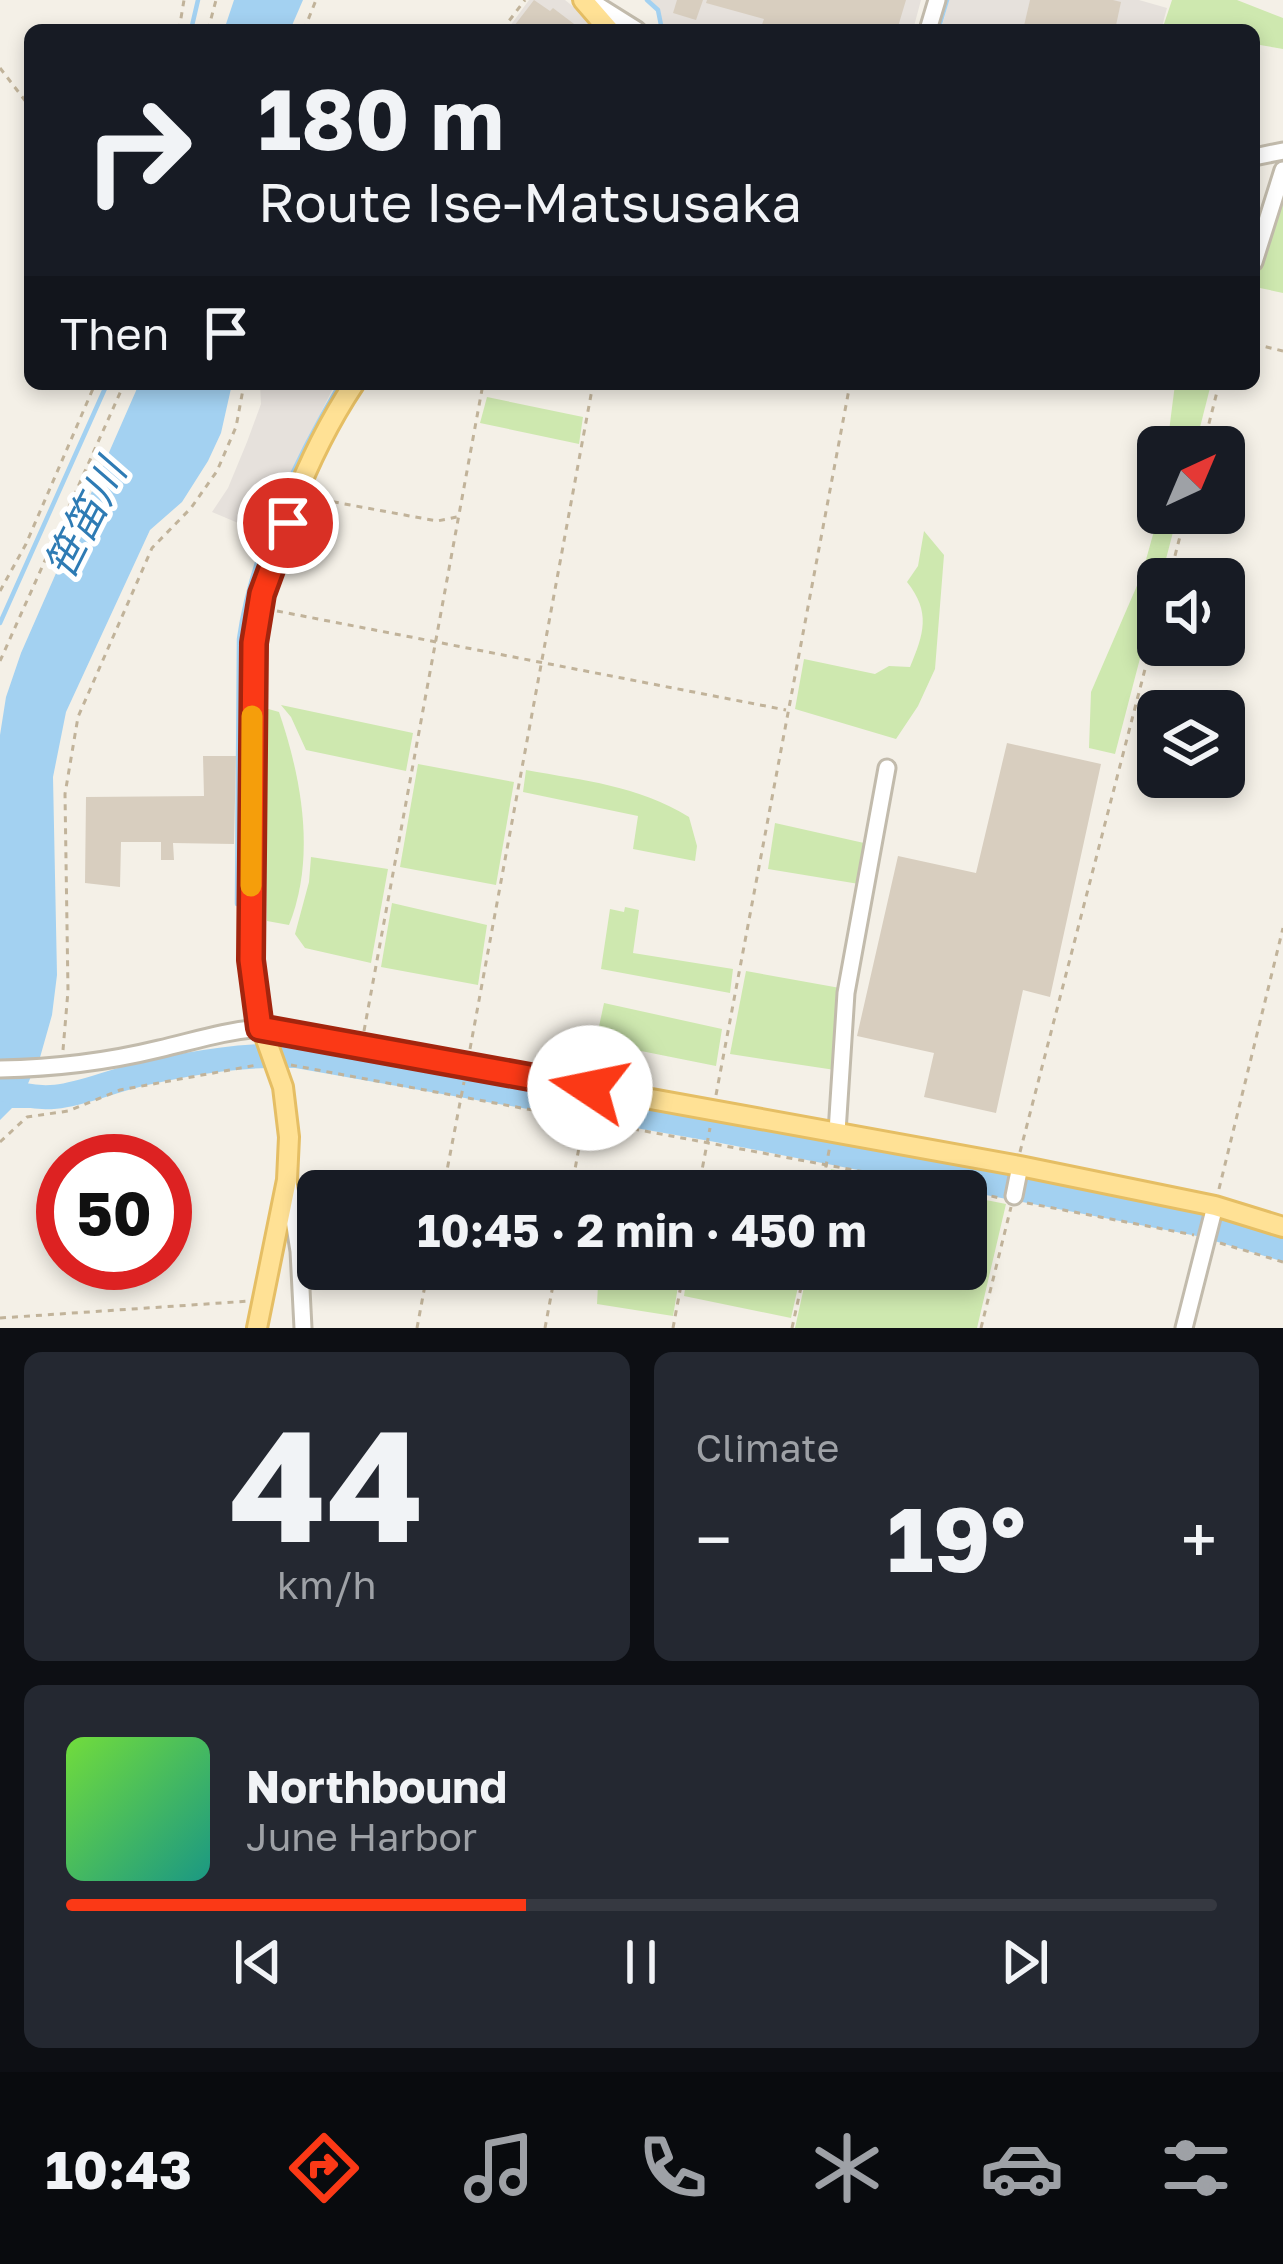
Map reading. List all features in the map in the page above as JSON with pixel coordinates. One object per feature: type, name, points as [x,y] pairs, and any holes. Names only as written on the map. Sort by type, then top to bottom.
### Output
[{"type":"main road","points":[[586,0],[604,24]]},
{"type":"main road","points":[[257,1328],[287,1180],[287,1122],[273,1059],[260,1028],[251,960],[254,643],[262,594],[288,523],[324,438],[351,390]]},
{"type":"main road","points":[[260,1028],[1018,1169],[1283,1227]]},
{"type":"street","points":[[586,0],[627,24]]},
{"type":"street","points":[[1260,243],[1283,170]]},
{"type":"street","points":[[834,1138],[846,993],[887,768]]},
{"type":"street","points":[[0,1069],[56,1067],[260,1028]]},
{"type":"street","points":[[1013,1198],[1018,1169]]},
{"type":"street","points":[[287,1180],[303,1328]]},
{"type":"street","points":[[1184,1328],[1213,1211]]},
{"type":"path","points":[[507,24],[525,0]]},
{"type":"path","points":[[0,68],[24,99]]},
{"type":"path","points":[[0,591],[26,544],[92,390]]},
{"type":"path","points":[[0,662],[121,390]]},
{"type":"path","points":[[56,1067],[68,991],[65,794],[78,717],[152,548],[191,508],[217,471],[236,427],[243,390]]},
{"type":"path","points":[[362,1045],[482,390]]},
{"type":"path","points":[[447,1170],[592,390]]},
{"type":"path","points":[[702,1170],[849,390]]},
{"type":"path","points":[[1208,426],[1217,390]]},
{"type":"path","points":[[289,564],[318,499],[424,520],[458,517]]},
{"type":"path","points":[[278,595],[273,611],[788,710]]},
{"type":"path","points":[[1018,1169],[1146,666]]},
{"type":"path","points":[[1213,1211],[1283,928]]},
{"type":"path","points":[[0,1142],[27,1117],[68,1111],[120,1090],[273,1059],[869,1170]]},
{"type":"path","points":[[575,1170],[588,1101]]},
{"type":"path","points":[[825,1170],[834,1138]]},
{"type":"path","points":[[987,1194],[1206,1236],[1283,1262]]},
{"type":"path","points":[[981,1328],[1013,1198]]},
{"type":"path","points":[[417,1328],[424,1290]]},
{"type":"path","points":[[545,1328],[552,1290]]},
{"type":"path","points":[[673,1328],[680,1290]]},
{"type":"path","points":[[792,1328],[800,1290]]},
{"type":"path","points":[[0,1318],[263,1300]]},
{"type":"shaded area","points":[[529,0],[565,0],[592,24],[511,24]]},
{"type":"shaded area","points":[[650,0],[921,0],[915,24],[663,24],[659,9]]},
{"type":"shaded area","points":[[949,0],[1139,0],[1167,8],[1163,24],[943,24]]},
{"type":"shaded area","points":[[260,390],[332,390],[267,535],[212,512],[228,488],[261,404]]},
{"type":"green space","points":[[1172,0],[1237,0],[1283,18],[1283,49],[1260,45],[1260,24],[1164,24]]},
{"type":"green space","points":[[1283,190],[1283,293],[1260,288],[1260,262]]},
{"type":"green space","points":[[1174,390],[1209,390],[1200,426],[1170,426]]},
{"type":"green space","points":[[487,397],[583,417],[579,444],[480,423]]},
{"type":"green space","points":[[924,531],[944,555],[935,669],[896,739],[795,709],[804,659],[875,674],[889,666],[910,667],[923,623],[920,603],[907,582],[918,566]]},
{"type":"green space","points":[[1153,534],[1173,534],[1166,558],[1146,558]]},
{"type":"green space","points":[[1137,586],[1138,666],[1115,754],[1089,748],[1091,692]]},
{"type":"green space","points":[[281,705],[413,733],[406,771],[306,750]]},
{"type":"green space","points":[[265,708],[279,712],[303,819],[302,873],[289,925],[267,921]]},
{"type":"green space","points":[[418,764],[514,782],[496,885],[400,867]]},
{"type":"green space","points":[[526,770],[610,786],[669,806],[689,817],[697,846],[695,861],[633,849],[638,816],[523,792]]},
{"type":"green space","points":[[775,823],[864,843],[859,884],[768,869]]},
{"type":"green space","points":[[311,857],[388,869],[371,963],[305,948],[295,934]]},
{"type":"green space","points":[[392,903],[487,925],[478,985],[381,967]]},
{"type":"green space","points":[[625,907],[639,910],[633,953],[733,969],[730,993],[601,969],[610,909],[624,912]]},
{"type":"green space","points":[[746,971],[840,988],[835,1070],[730,1054]]},
{"type":"green space","points":[[604,1003],[722,1029],[716,1066],[611,1045],[605,1066],[591,1064]]},
{"type":"green space","points":[[987,1200],[1006,1204],[987,1285]]},
{"type":"green space","points":[[598,1290],[677,1290],[673,1316],[597,1304]]},
{"type":"green space","points":[[685,1290],[797,1290],[791,1318],[684,1296]]},
{"type":"green space","points":[[803,1290],[986,1290],[977,1328],[795,1328]]},
{"type":"water","points":[[234,0],[303,0],[293,24],[226,24]]},
{"type":"water","name":"笹笛川","points":[[136,390],[231,390],[221,433],[208,461],[182,502],[150,530],[66,712],[53,777],[57,975],[52,1015],[39,1061],[0,1062],[0,735],[6,697]]},
{"type":"water","points":[[32,1074],[27,1086],[39,1088],[34,1108],[12,1108],[0,1120],[0,1075]]},
{"type":"building","points":[[534,0],[574,24],[516,24]]},
{"type":"building","points":[[677,0],[703,0],[696,20],[673,13]]},
{"type":"building","points":[[906,0],[899,24],[762,24],[764,19],[706,3]]},
{"type":"building","points":[[1030,0],[1121,2],[1116,24],[1024,24]]},
{"type":"building","points":[[1007,743],[1101,764],[1050,997],[1023,990],[996,1113],[924,1097],[934,1053],[857,1036],[898,856],[976,873]]},
{"type":"building","points":[[203,756],[236,756],[234,844],[173,843],[174,860],[161,860],[161,842],[121,842],[120,887],[85,883],[86,797],[204,796]]},
{"type":"waterway","points":[[192,24],[198,0]]},
{"type":"waterway","points":[[647,0],[658,10],[661,24]]},
{"type":"waterway","points":[[940,24],[947,0]]},
{"type":"waterway","name":"笹笛川","points":[[0,623],[104,390]]},
{"type":"waterway","points":[[237,904],[239,639],[245,606],[278,507],[337,390]]},
{"type":"waterway","points":[[0,1088],[57,1097],[183,1065],[296,1056],[716,1130],[1203,1225],[1283,1249]]},
{"type":"slow traffic","points":[[251,886],[252,716]]},
{"type":"route","points":[[288,523],[262,594],[254,643],[251,960],[260,1028],[590,1088]]}]
